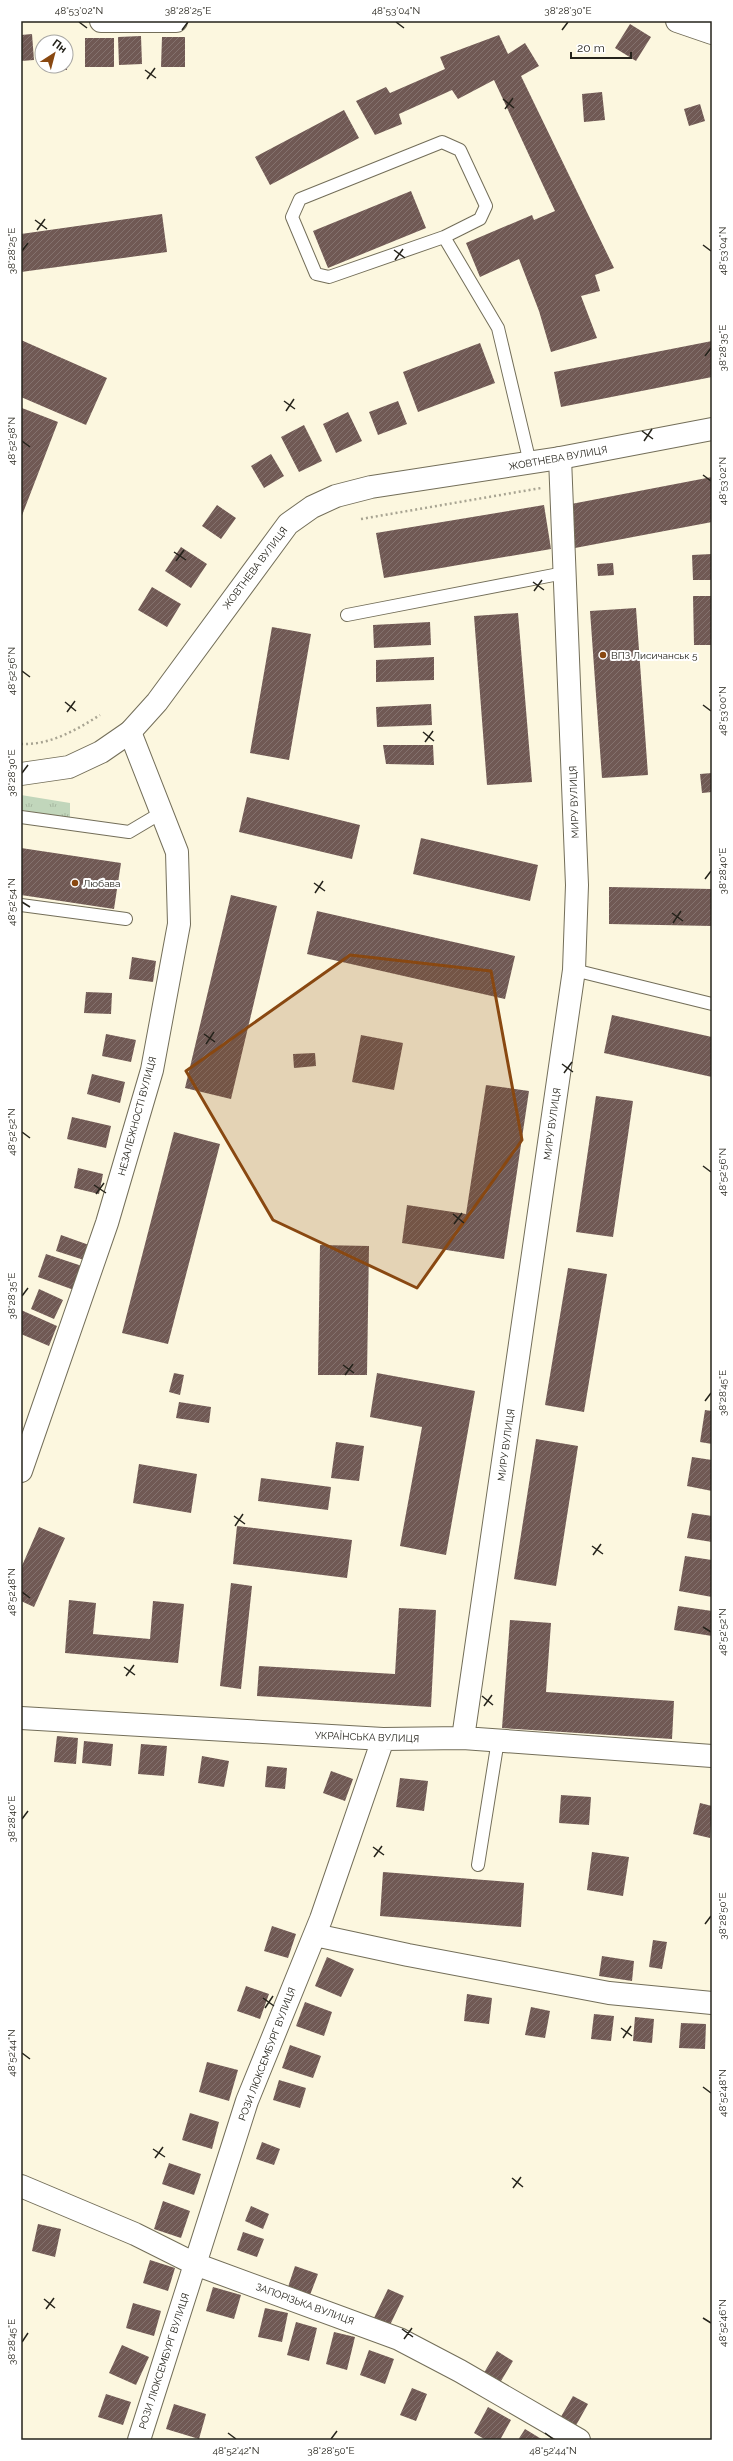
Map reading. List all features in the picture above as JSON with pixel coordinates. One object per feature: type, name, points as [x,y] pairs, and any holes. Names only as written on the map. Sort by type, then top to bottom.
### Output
[{"type":"street","points":[[101,21],[176,21]]},
{"type":"street","points":[[677,21],[712,33]]},
{"type":"street","name":"ЖОВТНЕВА ВУЛИЦЯ","points":[[21,774],[69,767],[101,752],[130,732],[157,702],[288,524],[312,507],[336,496],[371,487],[560,458],[712,429]]},
{"type":"street","name":"МИРУ ВУЛИЦЯ","points":[[463,1738],[574,970],[577,885],[560,458]]},
{"type":"street","name":"НЕЗАЛЕЖНОСТІ ВУЛИЦЯ","points":[[21,1471],[107,1223],[152,1070],[179,924],[177,852],[130,732]]},
{"type":"street","name":"УКРАЇНСЬКА ВУЛИЦЯ","points":[[21,1718],[383,1740],[463,1738],[712,1756]]},
{"type":"street","name":"РОЗИ ЛЮКСЕМБУРГ ВУЛИЦЯ","points":[[139,2440],[247,2101],[315,1935],[383,1740]]},
{"type":"street","points":[[315,1935],[408,1955],[609,1993],[712,2003]]},
{"type":"street","name":"ЗАПОРІЗЬКА ВУЛИЦЯ","points":[[21,2186],[135,2234],[195,2264],[399,2339],[460,2371],[579,2440]]},
{"type":"lane","points":[[442,142],[460,150],[486,206],[480,219],[444,238],[329,277],[316,274],[292,217],[300,199],[442,142]]},
{"type":"lane","points":[[444,238],[498,328],[530,463]]},
{"type":"lane","points":[[347,616],[564,573]]},
{"type":"lane","points":[[21,817],[129,832],[161,812]]},
{"type":"lane","points":[[21,905],[126,919]]},
{"type":"lane","points":[[574,970],[712,1004]]},
{"type":"lane","points":[[478,1865],[498,1740]]},
{"type":"path","points":[[361,519],[561,484]]},
{"type":"path","points":[[21,744],[34,745],[56,739],[78,729],[100,715]]},
{"type":"highlighted area","points":[[350,955],[491,971],[522,1140],[417,1288],[273,1220],[186,1071]]},
{"type":"green space","points":[[21,795],[70,803],[70,818],[21,810]]},
{"type":"building","points":[[630,24],[651,37],[636,61],[615,48]]},
{"type":"building","points":[[32,34],[34,60],[21,61],[21,35]]},
{"type":"building","points":[[499,35],[508,54],[525,43],[539,66],[521,76],[614,268],[595,275],[600,291],[581,296],[597,338],[551,352],[539,311],[519,259],[480,277],[466,243],[532,215],[534,220],[555,211],[494,80],[458,99],[452,90],[399,114],[402,124],[375,135],[356,101],[386,87],[390,93],[445,69],[440,57]]},
{"type":"building","points":[[141,36],[142,64],[119,65],[118,37]]},
{"type":"building","points":[[162,37],[185,37],[185,67],[161,67]]},
{"type":"building","points":[[85,38],[114,38],[114,67],[85,67]]},
{"type":"building","points":[[602,92],[605,120],[584,122],[582,94]]},
{"type":"building","points":[[700,104],[705,121],[689,126],[684,109]]},
{"type":"building","points":[[344,110],[359,138],[270,185],[255,157]]},
{"type":"building","points":[[411,191],[426,228],[328,268],[313,231]]},
{"type":"building","points":[[162,214],[167,252],[21,272],[21,234]]},
{"type":"building","points":[[21,340],[107,378],[86,425],[21,397]]},
{"type":"building","points":[[712,341],[712,377],[561,407],[554,372]]},
{"type":"building","points":[[480,343],[495,383],[418,412],[403,372]]},
{"type":"building","points":[[398,401],[407,424],[378,435],[369,412]]},
{"type":"building","points":[[22,408],[58,422],[21,518],[21,412]]},
{"type":"building","points":[[348,412],[362,441],[336,453],[323,424]]},
{"type":"building","points":[[304,425],[322,461],[299,472],[281,437]]},
{"type":"building","points":[[271,454],[284,476],[264,488],[251,466]]},
{"type":"building","points":[[712,477],[712,522],[575,548],[566,505]]},
{"type":"building","points":[[217,505],[236,518],[221,539],[202,526]]},
{"type":"building","points":[[544,505],[551,549],[384,578],[376,533]]},
{"type":"building","points":[[181,547],[207,564],[191,588],[165,571]]},
{"type":"building","points":[[712,554],[712,580],[693,580],[692,555]]},
{"type":"building","points":[[613,563],[614,575],[598,576],[597,564]]},
{"type":"building","points":[[152,587],[181,604],[167,627],[138,610]]},
{"type":"building","points":[[693,596],[712,596],[712,645],[694,645]]},
{"type":"building","points":[[636,608],[648,775],[602,778],[590,611]]},
{"type":"building","points":[[518,613],[532,782],[487,785],[474,616]]},
{"type":"building","points":[[430,622],[431,645],[374,648],[373,625]]},
{"type":"building","points":[[272,627],[311,634],[289,760],[250,753]]},
{"type":"building","points":[[434,657],[434,680],[376,682],[376,660]]},
{"type":"building","points":[[431,704],[432,725],[377,727],[376,707]]},
{"type":"building","points":[[383,745],[433,745],[434,765],[386,764]]},
{"type":"building","points":[[712,773],[712,792],[702,793],[700,774]]},
{"type":"building","points":[[247,797],[360,825],[352,859],[239,832]]},
{"type":"building","points":[[421,838],[538,865],[530,901],[413,874]]},
{"type":"building","points":[[21,848],[121,863],[114,909],[21,895]]},
{"type":"building","points":[[609,887],[712,889],[712,926],[609,924]]},
{"type":"building","points":[[231,895],[277,906],[231,1099],[185,1088]]},
{"type":"building","points":[[317,911],[515,956],[505,999],[307,954]]},
{"type":"building","points":[[132,957],[156,961],[153,982],[129,979]]},
{"type":"building","points":[[86,992],[112,993],[111,1014],[84,1013]]},
{"type":"building","points":[[612,1015],[712,1037],[712,1077],[604,1053]]},
{"type":"building","points":[[106,1034],[136,1040],[131,1062],[102,1056]]},
{"type":"building","points":[[361,1035],[403,1043],[394,1090],[352,1082]]},
{"type":"building","points":[[315,1053],[316,1066],[294,1068],[293,1054]]},
{"type":"building","points":[[92,1074],[125,1082],[120,1103],[87,1094]]},
{"type":"building","points":[[486,1085],[529,1091],[504,1259],[402,1243],[407,1205],[466,1214]]},
{"type":"building","points":[[596,1096],[633,1101],[613,1237],[576,1232]]},
{"type":"building","points":[[72,1117],[111,1126],[106,1148],[67,1139]]},
{"type":"building","points":[[174,1132],[220,1144],[168,1344],[122,1333]]},
{"type":"building","points":[[78,1168],[103,1174],[99,1194],[74,1188]]},
{"type":"building","points":[[61,1235],[89,1245],[84,1260],[56,1251]]},
{"type":"building","points":[[320,1245],[369,1246],[367,1375],[318,1375]]},
{"type":"building","points":[[46,1254],[82,1266],[74,1290],[38,1277]]},
{"type":"building","points":[[568,1268],[607,1274],[584,1412],[545,1405]]},
{"type":"building","points":[[39,1289],[63,1300],[54,1319],[31,1309]]},
{"type":"building","points":[[21,1310],[57,1326],[49,1346],[21,1334]]},
{"type":"building","points":[[174,1373],[184,1375],[180,1395],[169,1392]]},
{"type":"building","points":[[377,1373],[475,1391],[446,1555],[400,1546],[422,1427],[370,1417]]},
{"type":"building","points":[[179,1402],[211,1407],[209,1423],[176,1418]]},
{"type":"building","points":[[705,1410],[712,1411],[712,1444],[700,1442]]},
{"type":"building","points":[[536,1439],[578,1446],[556,1586],[514,1579]]},
{"type":"building","points":[[336,1442],[364,1446],[359,1481],[331,1478]]},
{"type":"building","points":[[692,1457],[712,1460],[712,1491],[687,1486]]},
{"type":"building","points":[[139,1464],[197,1474],[191,1513],[133,1503]]},
{"type":"building","points":[[261,1478],[331,1487],[328,1510],[258,1501]]},
{"type":"building","points":[[692,1513],[712,1516],[712,1542],[687,1538]]},
{"type":"building","points":[[237,1526],[352,1540],[347,1578],[233,1564]]},
{"type":"building","points":[[39,1527],[65,1538],[34,1607],[21,1601],[21,1568]]},
{"type":"building","points":[[685,1556],[712,1560],[712,1597],[679,1591]]},
{"type":"building","points":[[231,1583],[252,1586],[241,1689],[220,1686]]},
{"type":"building","points":[[69,1600],[96,1603],[93,1634],[150,1639],[153,1601],[184,1604],[178,1663],[65,1653]]},
{"type":"building","points":[[678,1606],[712,1611],[712,1636],[674,1630]]},
{"type":"building","points":[[399,1608],[436,1610],[431,1707],[257,1696],[259,1666],[395,1674]]},
{"type":"building","points":[[510,1620],[551,1623],[546,1692],[674,1701],[672,1739],[502,1728]]},
{"type":"building","points":[[57,1736],[78,1738],[76,1764],[54,1762]]},
{"type":"building","points":[[84,1741],[113,1744],[111,1766],[82,1763]]},
{"type":"building","points":[[141,1744],[167,1746],[164,1776],[138,1774]]},
{"type":"building","points":[[202,1756],[229,1761],[224,1787],[198,1783]]},
{"type":"building","points":[[267,1766],[287,1768],[285,1789],[265,1787]]},
{"type":"building","points":[[331,1771],[353,1779],[345,1801],[323,1793]]},
{"type":"building","points":[[400,1778],[428,1781],[424,1811],[396,1807]]},
{"type":"building","points":[[561,1795],[591,1797],[589,1825],[559,1823]]},
{"type":"building","points":[[700,1803],[712,1806],[710,1838],[693,1834]]},
{"type":"building","points":[[592,1852],[629,1857],[623,1896],[587,1890]]},
{"type":"building","points":[[383,1872],[524,1883],[521,1927],[380,1916]]},
{"type":"building","points":[[272,1926],[296,1934],[288,1958],[264,1951]]},
{"type":"building","points":[[653,1940],[667,1942],[662,1969],[649,1967]]},
{"type":"building","points":[[602,1956],[634,1961],[632,1981],[599,1976]]},
{"type":"building","points":[[327,1957],[354,1969],[341,1997],[315,1986]]},
{"type":"building","points":[[246,1986],[269,1994],[260,2019],[237,2011]]},
{"type":"building","points":[[467,1994],[492,1998],[489,2024],[464,2021]]},
{"type":"building","points":[[305,2002],[332,2012],[324,2036],[296,2026]]},
{"type":"building","points":[[531,2007],[550,2011],[545,2038],[525,2035]]},
{"type":"building","points":[[594,2014],[614,2016],[611,2041],[591,2039]]},
{"type":"building","points":[[635,2017],[654,2019],[652,2043],[633,2041]]},
{"type":"building","points":[[681,2023],[706,2024],[705,2049],[679,2048]]},
{"type":"building","points":[[290,2045],[321,2056],[313,2078],[282,2068]]},
{"type":"building","points":[[207,2062],[238,2070],[229,2101],[199,2092]]},
{"type":"building","points":[[279,2080],[306,2088],[300,2108],[273,2100]]},
{"type":"building","points":[[190,2113],[219,2122],[212,2149],[182,2140]]},
{"type":"building","points":[[262,2142],[280,2149],[274,2165],[256,2159]]},
{"type":"building","points":[[169,2163],[201,2174],[194,2195],[162,2184]]},
{"type":"building","points":[[163,2201],[190,2211],[181,2238],[154,2229]]},
{"type":"building","points":[[251,2206],[269,2214],[263,2229],[245,2221]]},
{"type":"building","points":[[38,2224],[61,2229],[55,2257],[32,2251]]},
{"type":"building","points":[[243,2232],[264,2239],[257,2257],[237,2250]]},
{"type":"building","points":[[150,2260],[175,2268],[168,2291],[143,2283]]},
{"type":"building","points":[[295,2266],[318,2274],[310,2295],[288,2287]]},
{"type":"building","points":[[213,2287],[241,2295],[234,2319],[206,2311]]},
{"type":"building","points":[[388,2289],[404,2296],[390,2325],[374,2318]]},
{"type":"building","points":[[133,2303],[161,2311],[154,2336],[126,2328]]},
{"type":"building","points":[[265,2308],[288,2313],[282,2342],[258,2337]]},
{"type":"building","points":[[296,2322],[317,2328],[309,2361],[287,2355]]},
{"type":"building","points":[[334,2332],[355,2337],[347,2370],[326,2364]]},
{"type":"building","points":[[122,2345],[149,2357],[136,2385],[109,2373]]},
{"type":"building","points":[[369,2350],[394,2359],[385,2384],[360,2375]]},
{"type":"building","points":[[497,2351],[513,2361],[498,2386],[482,2376]]},
{"type":"building","points":[[412,2388],[427,2394],[416,2421],[400,2415]]},
{"type":"building","points":[[106,2394],[131,2402],[123,2425],[98,2417]]},
{"type":"building","points":[[573,2396],[588,2404],[574,2429],[559,2420]]},
{"type":"building","points":[[174,2404],[206,2414],[199,2439],[166,2429]]},
{"type":"building","points":[[488,2407],[511,2420],[500,2440],[486,2440],[474,2433]]},
{"type":"building","points":[[525,2429],[543,2440],[518,2440]]},
{"type":"place","name":"ВПЗ Лисичанськ 5","points":[[603,655]]},
{"type":"place","name":"Любава","points":[[75,883]]}]
